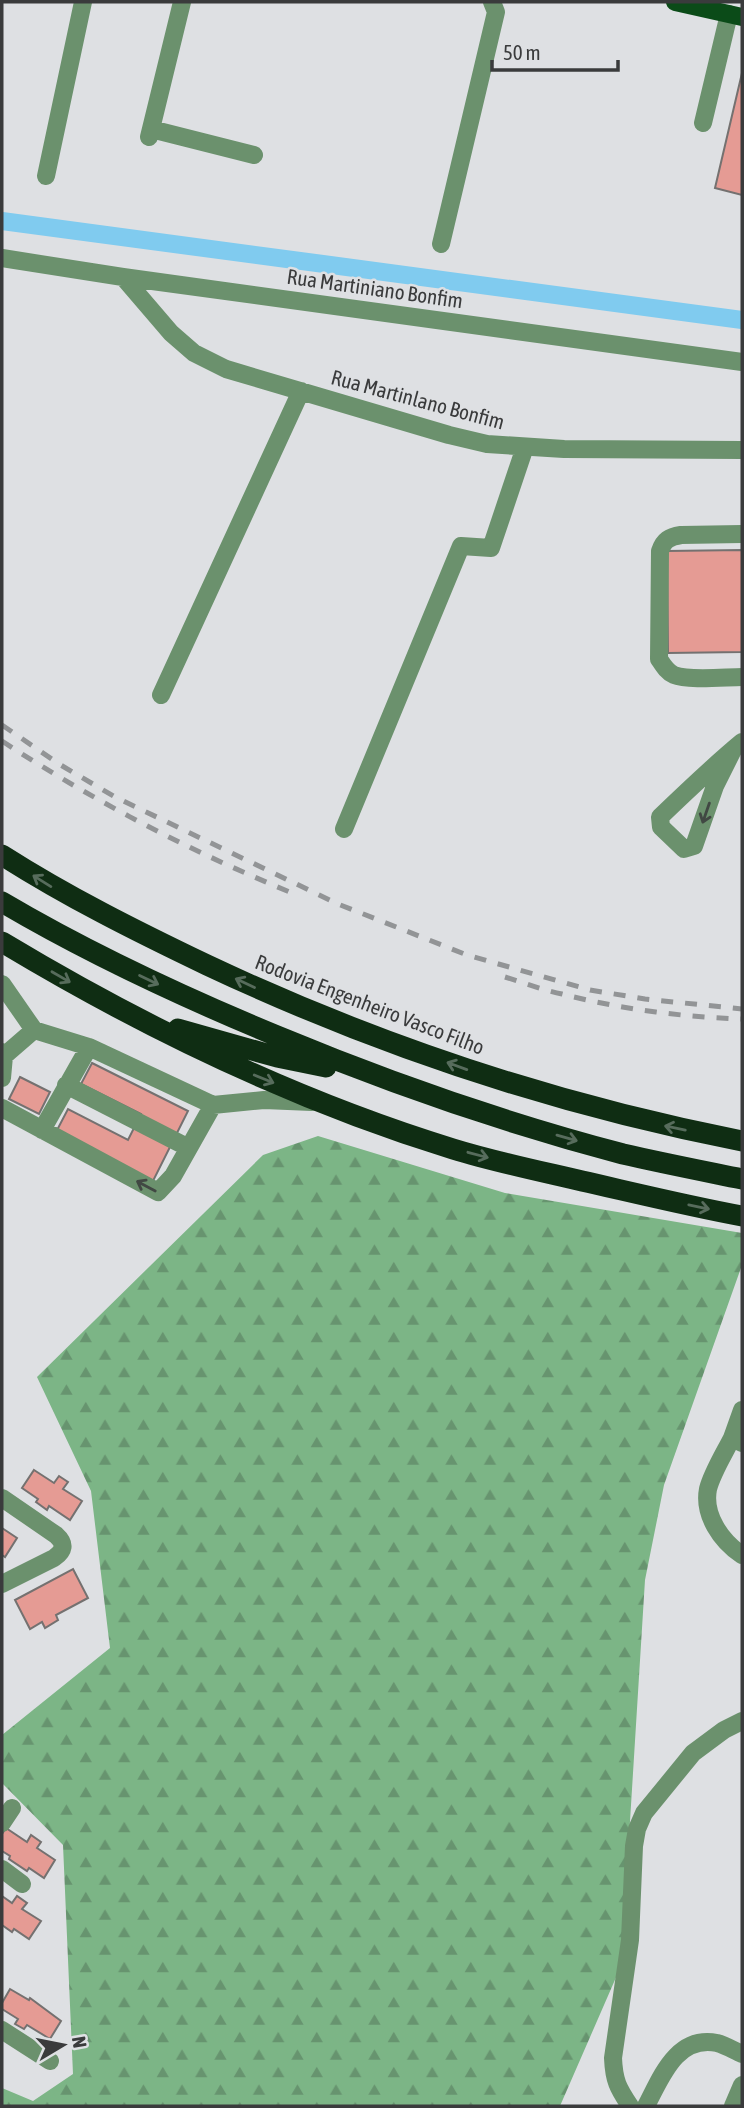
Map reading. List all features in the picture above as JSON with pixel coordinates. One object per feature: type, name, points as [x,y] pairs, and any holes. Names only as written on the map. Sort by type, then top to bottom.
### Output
[{"type":"highway","name":"Rodovia Engenheiro Vasco Filho","points":[[2,855],[52,887],[118,923],[254,987],[392,1042],[556,1097],[632,1118],[742,1142]]},
{"type":"highway","points":[[2,902],[37,923],[154,982],[242,1022],[380,1078],[467,1108],[624,1154],[742,1179]]},
{"type":"highway","points":[[2,942],[89,993],[215,1058],[367,1120],[468,1153],[742,1216]]},
{"type":"highway","points":[[132,1015],[277,1057],[380,1078]]},
{"type":"main road","points":[[675,2],[736,15]]},
{"type":"street","points":[[46,176],[83,2]]},
{"type":"street","points":[[182,2],[150,133],[254,155]]},
{"type":"street","points":[[441,244],[496,12],[492,2]]},
{"type":"street","points":[[703,123],[736,15]]},
{"type":"street","name":"Rua Martiniano Bonfim","points":[[2,258],[742,362]]},
{"type":"street","name":"Rua Martinlano Bonfim","points":[[123,277],[171,333],[194,352],[226,369],[449,435],[487,444],[577,450],[742,450]]},
{"type":"street","points":[[161,695],[301,391]]},
{"type":"street","points":[[344,829],[461,546],[491,548],[524,447]]},
{"type":"street","points":[[742,534],[681,535],[671,536],[664,541],[660,551],[659,645],[659,659],[673,675],[742,677]]},
{"type":"street","points":[[737,746],[715,786],[694,846],[684,849],[660,827],[660,817],[737,746]]},
{"type":"street","points":[[2,984],[34,1030],[89,1046],[213,1105],[264,1100],[321,1102]]},
{"type":"street","points":[[2,1078],[3,1054],[34,1030]]},
{"type":"street","points":[[43,1130],[89,1046]]},
{"type":"street","points":[[66,1085],[189,1148]]},
{"type":"street","points":[[2,1108],[158,1192],[173,1176],[213,1105]]},
{"type":"street","points":[[742,1410],[737,1440],[708,1487],[707,1507],[716,1530],[742,1555]]},
{"type":"street","points":[[2,1498],[56,1535],[64,1546],[54,1558],[3,1582]]},
{"type":"street","points":[[630,2106],[617,2087],[613,2059],[630,1940],[637,1829],[644,1813],[692,1753],[724,1730],[742,1721]]},
{"type":"street","points":[[2,1869],[22,1884]]},
{"type":"street","points":[[2,2030],[50,2061]]},
{"type":"street","points":[[646,2106],[670,2061],[683,2049],[699,2044],[717,2043],[742,2054]]},
{"type":"street","points":[[733,2106],[742,2085]]},
{"type":"green space","points":[[318,1136],[505,1193],[742,1233],[742,1265],[664,1485],[645,1580],[621,1966],[560,2106],[2,2106],[2,2088],[33,2101],[73,2074],[63,1845],[2,1783],[2,1735],[110,1648],[91,1491],[37,1377],[263,1155]]},
{"type":"building","points":[[742,73],[742,195],[715,188]]},
{"type":"building","points":[[742,550],[742,652],[668,653],[667,551]]},
{"type":"building","points":[[92,1063],[188,1111],[153,1181],[56,1132],[68,1109],[128,1140],[141,1114],[81,1084]]},
{"type":"building","points":[[20,1077],[50,1092],[39,1114],[9,1099]]},
{"type":"building","points":[[34,1470],[54,1483],[59,1476],[68,1482],[63,1489],[82,1501],[70,1520],[49,1506],[47,1510],[36,1502],[38,1499],[22,1488]]},
{"type":"building","points":[[2,1528],[17,1538],[5,1557],[2,1555]]},
{"type":"building","points":[[73,1569],[88,1598],[56,1615],[58,1620],[45,1628],[42,1622],[30,1629],[15,1600]]},
{"type":"building","points":[[6,1828],[27,1842],[31,1835],[41,1842],[37,1848],[55,1860],[44,1878],[29,1868],[27,1871],[2,1851],[2,1834]]},
{"type":"building","points":[[2,1896],[12,1903],[17,1896],[27,1903],[22,1909],[41,1921],[29,1939],[2,1925]]},
{"type":"building","points":[[10,1989],[29,2000],[30,1998],[61,2021],[50,2039],[27,2025],[24,2029],[15,2024],[18,2019],[2,2009],[2,2003]]},
{"type":"waterway","points":[[2,221],[742,320]]},
{"type":"railway","points":[[2,725],[59,764],[115,797],[338,904],[467,955],[590,990],[645,999],[742,1009]]},
{"type":"railway","points":[[2,741],[73,785],[146,825],[297,895]]},
{"type":"railway","points":[[505,977],[555,992],[629,1008],[742,1019]]}]
